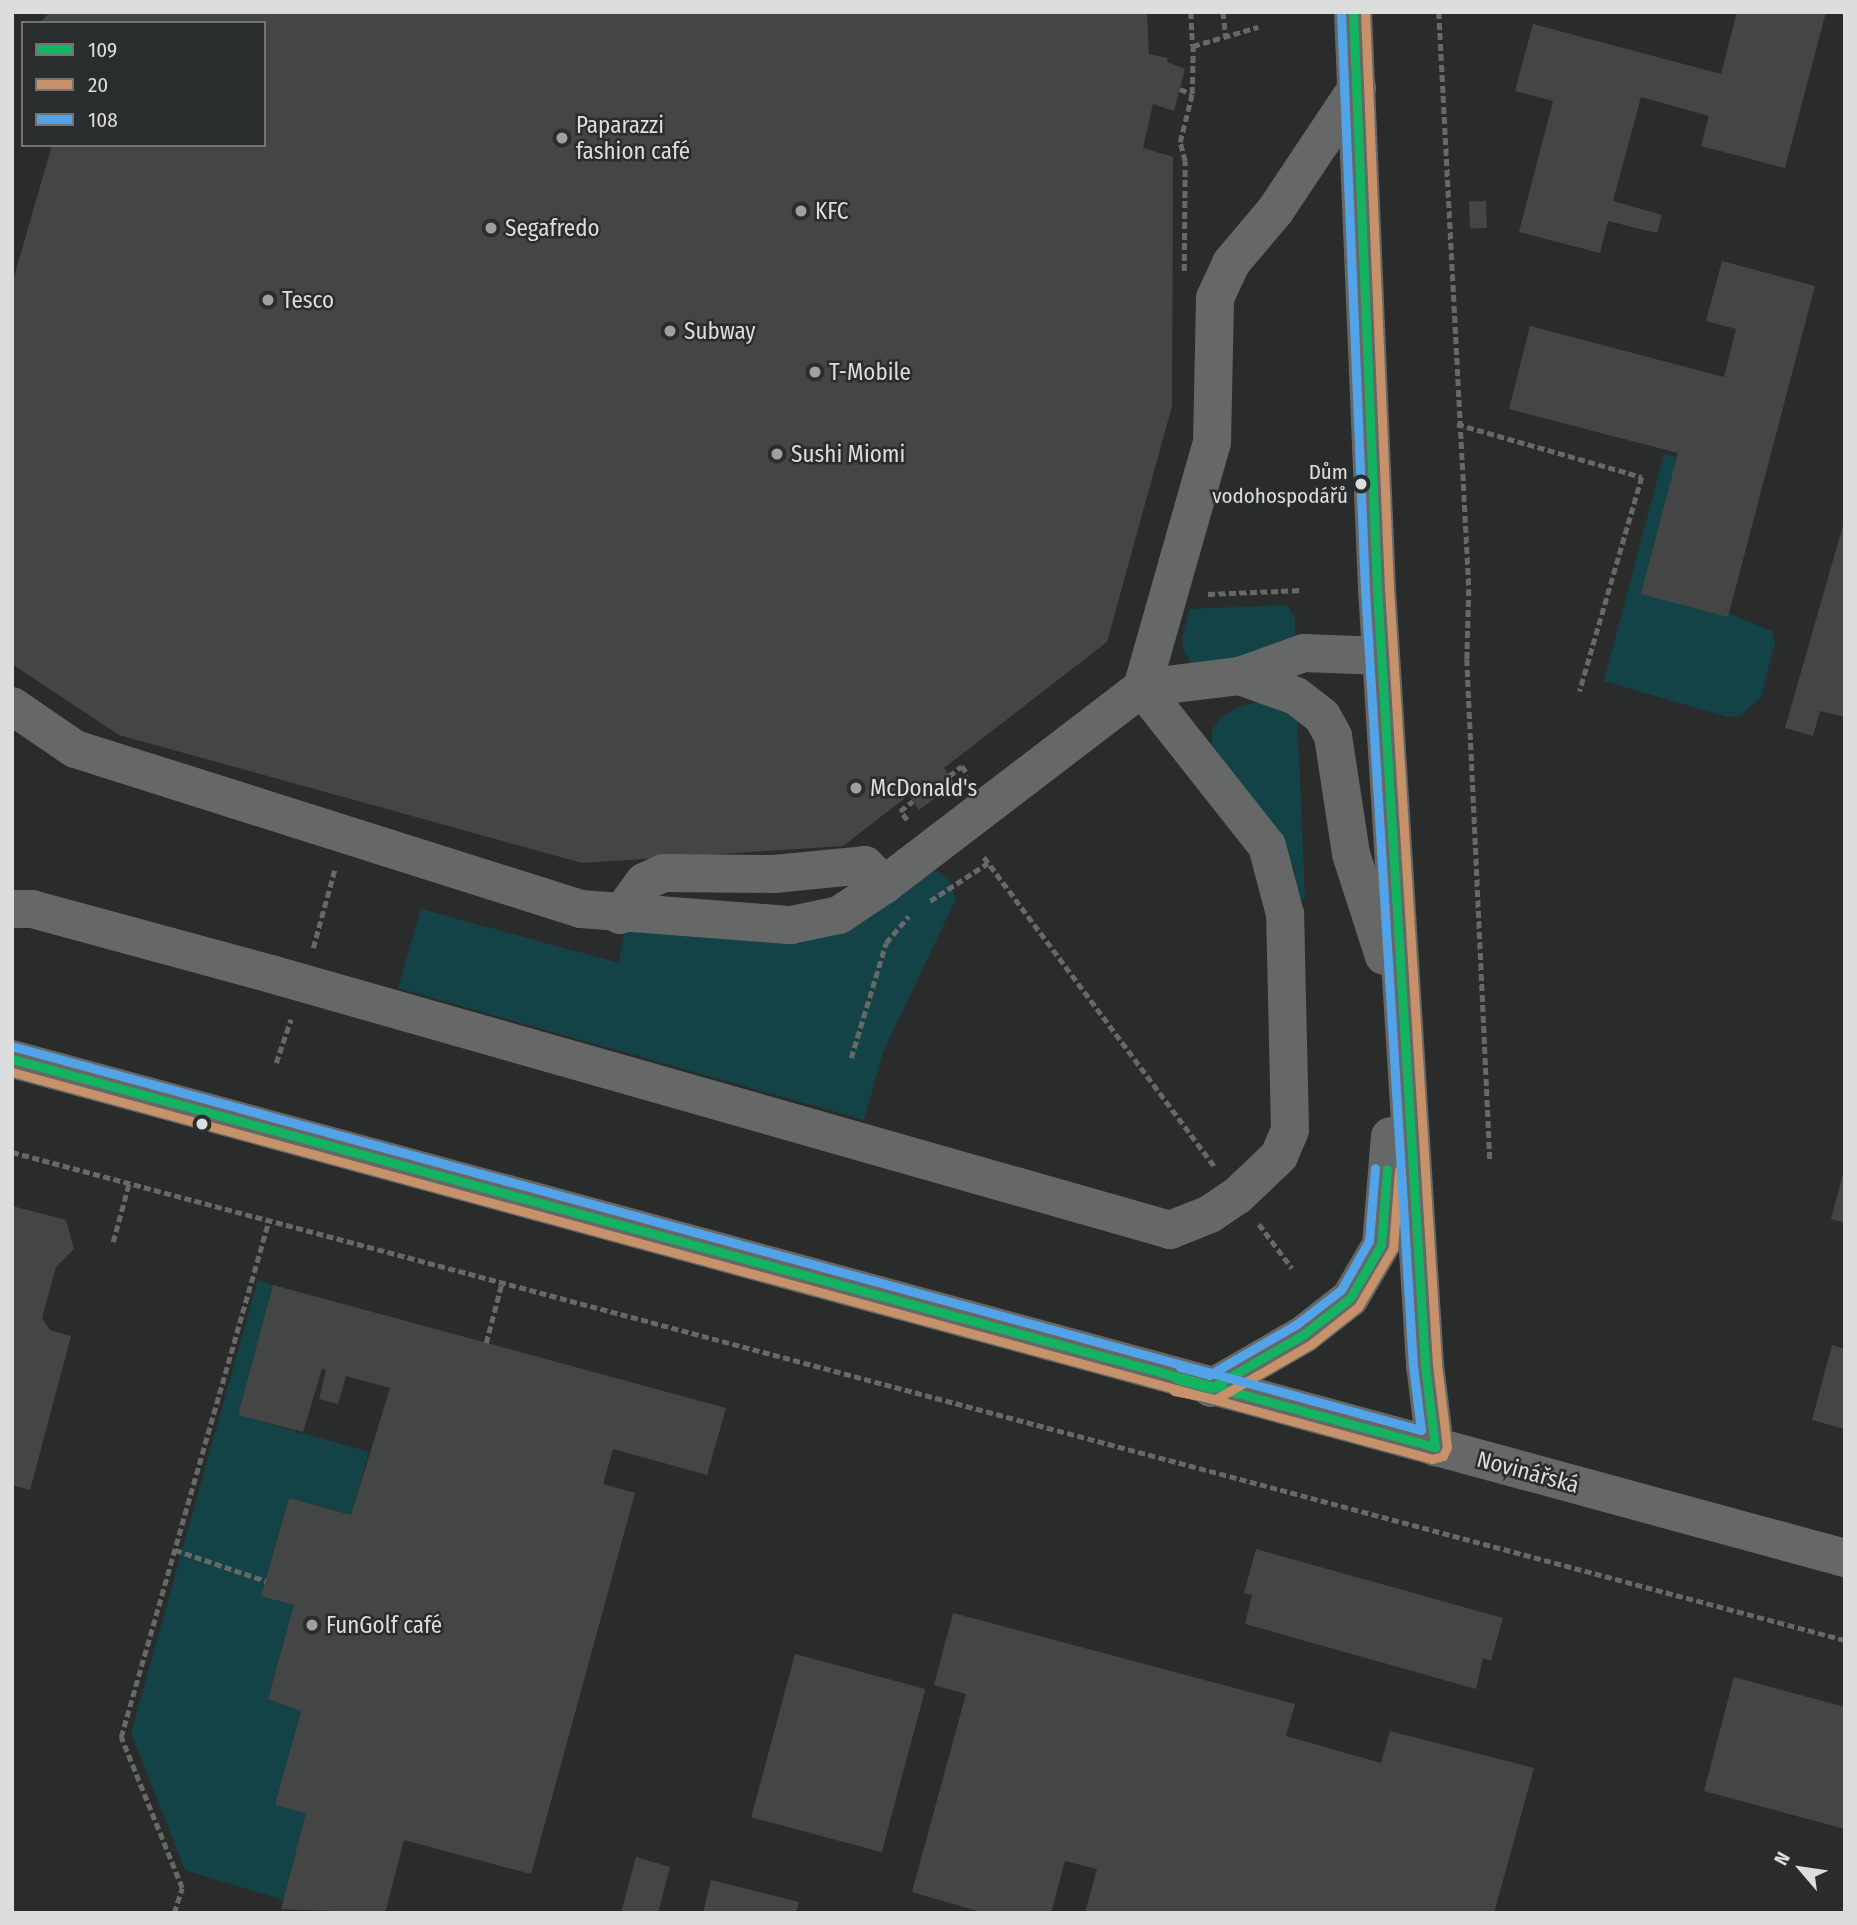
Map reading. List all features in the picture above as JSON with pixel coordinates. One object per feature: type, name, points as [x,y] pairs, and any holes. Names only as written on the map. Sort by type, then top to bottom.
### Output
[{"type":"street","points":[[1353,12],[1381,656],[1401,1009],[1434,1447]]},
{"type":"street","points":[[1142,688],[1173,590],[1212,443],[1215,298],[1231,263],[1276,211],[1357,88]]},
{"type":"street","points":[[12,706],[65,743],[581,909],[620,915],[792,925],[839,915],[884,885],[1142,688],[1240,676],[1304,653],[1381,656]]},
{"type":"street","points":[[1211,1388],[1304,1334],[1350,1298],[1381,1245],[1401,1009],[1351,854],[1333,736],[1322,716],[1296,696],[1240,676]]},
{"type":"street","points":[[12,909],[32,909],[303,984],[1170,1230],[1210,1214],[1237,1196],[1279,1156],[1290,1130],[1285,914],[1267,846],[1142,688]]},
{"type":"street","points":[[620,915],[644,883],[663,873],[774,874],[865,865],[884,885]]},
{"type":"street","name":"Novinářská","points":[[12,1059],[1211,1388],[1845,1558]]},
{"type":"path","points":[[1184,283],[1185,161],[1180,142],[1192,94],[1191,12]]},
{"type":"path","points":[[1223,12],[1226,36]]},
{"type":"path","points":[[1439,12],[1457,424],[1469,589],[1467,659],[1490,1159]]},
{"type":"path","points":[[1193,46],[1258,27]]},
{"type":"path","points":[[1180,89],[1192,94]]},
{"type":"path","points":[[1457,424],[1642,477],[1580,691]]},
{"type":"path","points":[[1173,590],[1195,595],[1302,590]]},
{"type":"path","points":[[950,776],[962,766],[971,779]]},
{"type":"path","points":[[961,787],[981,771]]},
{"type":"path","points":[[912,827],[900,811],[913,801]]},
{"type":"path","points":[[959,826],[1292,1268]]},
{"type":"path","points":[[276,1063],[303,984],[345,834]]},
{"type":"path","points":[[923,905],[988,863]]},
{"type":"path","points":[[852,1058],[886,943],[913,911]]},
{"type":"path","points":[[12,1152],[1845,1640]]},
{"type":"path","points":[[113,1242],[129,1183]]},
{"type":"path","points":[[174,1913],[182,1888],[121,1737],[268,1220]]},
{"type":"path","points":[[486,1343],[502,1282]]},
{"type":"path","points":[[175,1550],[266,1581]]},
{"type":"shaded area","points":[[1664,454],[1679,458],[1644,592],[1732,615],[1772,631],[1775,642],[1761,697],[1740,716],[1727,717],[1604,681]]},
{"type":"shaded area","points":[[1287,605],[1295,619],[1295,640],[1209,672],[1191,663],[1183,650],[1182,637],[1190,609]]},
{"type":"shaded area","points":[[1257,702],[1297,711],[1305,899],[1299,899],[1294,868],[1266,819],[1212,747],[1212,730],[1219,720],[1236,708]]},
{"type":"shaded area","points":[[938,871],[948,879],[956,899],[883,1052],[864,1120],[398,988],[421,909],[619,963],[626,925],[800,940],[925,873]]},
{"type":"shaded area","points":[[258,1280],[273,1285],[238,1415],[369,1452],[351,1515],[289,1498],[261,1595],[294,1605],[268,1699],[301,1711],[276,1804],[306,1813],[283,1900],[185,1870],[131,1733]]},
{"type":"building","points":[[50,12],[1147,12],[1149,54],[1168,58],[1167,62],[1185,69],[1174,111],[1153,104],[1143,148],[1173,157],[1172,406],[1107,642],[944,768],[955,784],[919,810],[909,795],[843,846],[582,863],[119,735],[12,664],[12,284],[51,147],[266,147],[266,21],[42,21]]},
{"type":"building","points":[[1737,12],[1826,12],[1785,168],[1701,146],[1709,116],[1641,97],[1613,201],[1662,215],[1657,233],[1608,221],[1600,253],[1519,232],[1553,101],[1515,91],[1533,24],[1721,74]]},
{"type":"building","points":[[1486,201],[1487,228],[1470,229],[1469,202]]},
{"type":"building","points":[[1722,261],[1815,286],[1728,617],[1641,594],[1678,453],[1509,409],[1530,326],[1724,377],[1736,329],[1706,321]]},
{"type":"building","points":[[1844,522],[1845,717],[1820,711],[1813,736],[1785,728]]},
{"type":"building","points":[[1845,1170],[1845,1223],[1831,1219]]},
{"type":"building","points":[[12,1206],[66,1220],[74,1249],[56,1267],[42,1318],[50,1330],[71,1336],[30,1490],[12,1485]]},
{"type":"building","points":[[273,1285],[726,1408],[707,1475],[613,1449],[603,1484],[635,1493],[531,1874],[404,1840],[385,1913],[281,1909],[306,1813],[275,1805],[301,1711],[268,1699],[294,1605],[261,1596],[289,1498],[351,1515],[390,1388],[346,1376],[338,1404],[319,1399],[326,1370],[322,1369],[303,1432],[238,1415]]},
{"type":"building","points":[[1832,1345],[1845,1349],[1845,1429],[1812,1420]]},
{"type":"building","points":[[1256,1549],[1503,1618],[1491,1661],[1483,1658],[1476,1689],[1245,1624],[1252,1595],[1244,1593]]},
{"type":"building","points":[[953,1613],[1295,1704],[1286,1736],[1381,1763],[1390,1731],[1534,1768],[1494,1913],[1085,1913],[1097,1869],[1065,1861],[1051,1913],[984,1913],[912,1892],[966,1694],[934,1685]]},
{"type":"building","points":[[795,1654],[925,1689],[882,1852],[751,1817]]},
{"type":"building","points":[[1734,1677],[1845,1707],[1845,1829],[1704,1791]]},
{"type":"building","points":[[636,1857],[670,1867],[658,1913],[621,1913]]},
{"type":"building","points":[[711,1880],[799,1902],[796,1913],[703,1913]]},
{"type":"transit line","name":"109","points":[[12,1059],[1435,1447],[1425,1365],[1377,589],[1353,12]]},
{"type":"transit line","name":"20","points":[[12,1072],[1432,1459],[1443,1456],[1447,1447],[1437,1364],[1389,588],[1365,12]]},
{"type":"transit line","name":"108","points":[[15,1047],[1421,1430],[1413,1366],[1365,590],[1341,13]]},
{"type":"transit line","name":"108","points":[[1180,1367],[1209,1375],[1297,1324],[1341,1290],[1369,1241],[1375,1168]]},
{"type":"transit line","name":"109","points":[[1177,1379],[1211,1388],[1304,1334],[1350,1298],[1381,1245],[1387,1169]]},
{"type":"transit line","name":"20","points":[[1174,1391],[1216,1399],[1310,1345],[1358,1307],[1393,1248],[1399,1170]]},
{"type":"place","name":"Paparazzi fashion café","points":[[562,138]]},
{"type":"place","name":"KFC","points":[[801,211]]},
{"type":"place","name":"Segafredo","points":[[491,228]]},
{"type":"place","name":"Tesco","points":[[268,300]]},
{"type":"place","name":"Subway","points":[[670,331]]},
{"type":"place","name":"T-Mobile","points":[[815,372]]},
{"type":"place","name":"Sushi Miomi","points":[[777,454]]},
{"type":"place","name":"Dům vodohospodářů","points":[[1361,484]]},
{"type":"place","name":"McDonald's","points":[[856,788]]},
{"type":"place","name":"FunGolf café","points":[[312,1625]]}]
